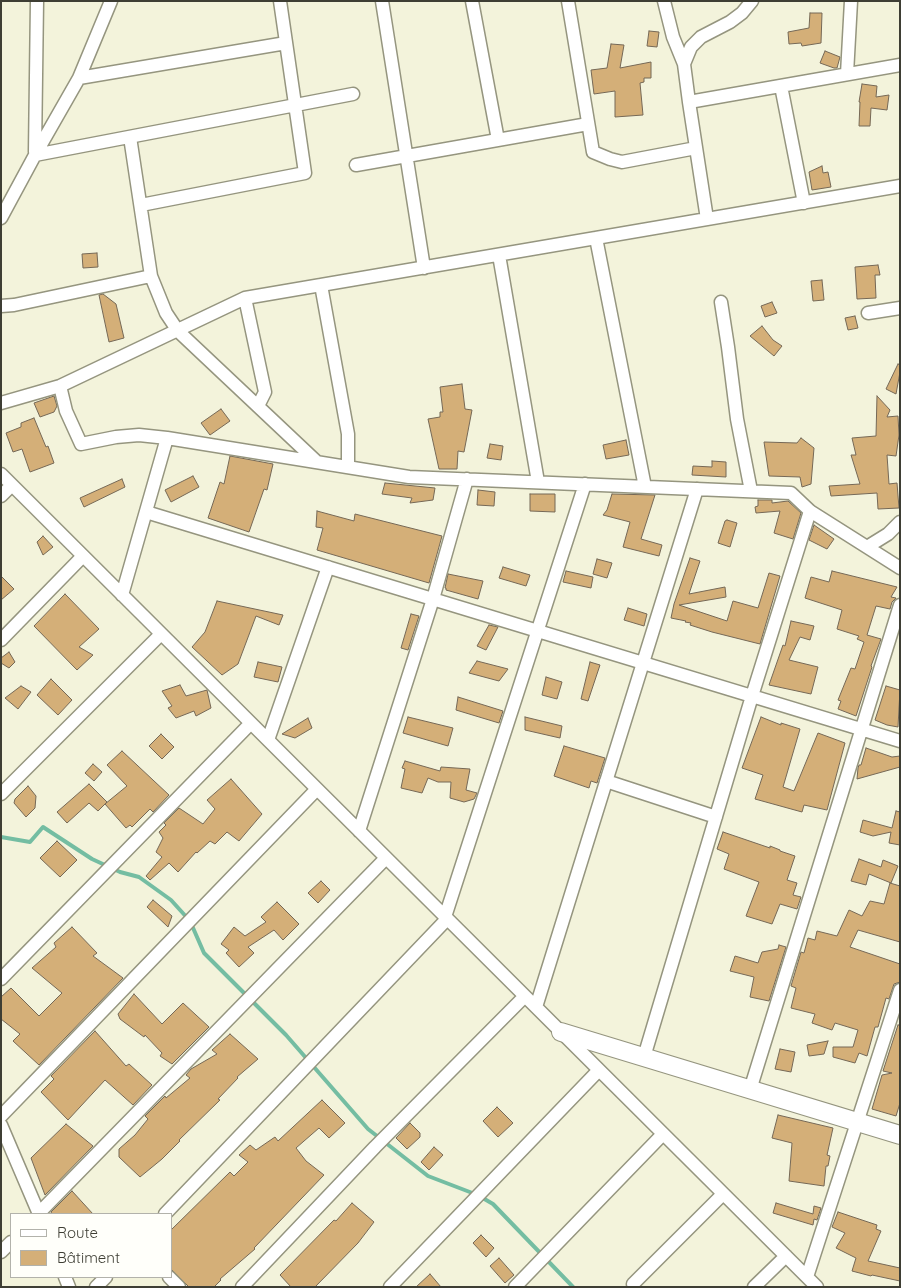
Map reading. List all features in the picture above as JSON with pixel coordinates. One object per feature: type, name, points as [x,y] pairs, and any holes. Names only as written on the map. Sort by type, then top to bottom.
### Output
[{"type":"street","points":[[35,155],[37,1]]},
{"type":"street","points":[[1,218],[78,78],[111,1]]},
{"type":"street","points":[[140,205],[305,173],[280,1]]},
{"type":"street","points":[[382,1],[424,268]]},
{"type":"street","points":[[472,1],[498,140]]},
{"type":"street","points":[[568,1],[593,152],[622,162],[696,148]]},
{"type":"street","points":[[664,1],[673,37],[684,64],[688,102],[707,219]]},
{"type":"street","points":[[684,64],[691,47],[700,37],[730,22],[742,13],[752,1]]},
{"type":"street","points":[[847,74],[851,1]]},
{"type":"street","points":[[78,78],[286,43]]},
{"type":"street","points":[[688,102],[900,65]]},
{"type":"street","points":[[781,86],[804,203]]},
{"type":"street","points":[[35,155],[353,94]]},
{"type":"street","points":[[356,165],[588,124]]},
{"type":"street","points":[[130,137],[151,276],[166,313],[178,331],[317,462]]},
{"type":"street","points":[[1,403],[60,386],[245,298],[900,186]]},
{"type":"street","points":[[596,238],[645,487]]},
{"type":"street","points":[[498,255],[538,482]]},
{"type":"street","points":[[1,306],[14,305],[151,276]]},
{"type":"street","points":[[321,285],[348,434],[348,467]]},
{"type":"street","points":[[245,298],[265,392],[258,406]]},
{"type":"street","points":[[720,302],[737,419],[751,491]]},
{"type":"street","points":[[868,313],[900,308]]},
{"type":"street","points":[[60,386],[66,411],[81,444],[131,436],[167,438],[408,477],[791,493],[810,511],[900,568]]},
{"type":"street","points":[[122,595],[167,438]]},
{"type":"street","points":[[1,474],[817,1287]]},
{"type":"street","points":[[360,832],[433,599],[467,479]]},
{"type":"street","points":[[166,1213],[446,918],[585,484]]},
{"type":"street","points":[[1,496],[12,485]]},
{"type":"street","points":[[536,1007],[697,489]]},
{"type":"street","points":[[644,1057],[752,696],[810,511]]},
{"type":"street","points":[[146,512],[900,741]]},
{"type":"street","points":[[867,547],[888,534],[900,522]]},
{"type":"street","points":[[1,640],[83,556]]},
{"type":"street","points":[[268,740],[328,567]]},
{"type":"street","points":[[750,1090],[900,605]]},
{"type":"street","points":[[1,794],[161,634]]},
{"type":"street","points":[[1,980],[251,723]]},
{"type":"street","points":[[606,781],[716,817]]},
{"type":"street","points":[[1,1116],[317,790]]},
{"type":"street","points":[[40,1213],[386,858]]},
{"type":"street","points":[[807,1277],[900,990]]},
{"type":"street","points":[[242,1287],[380,1142],[525,996]]},
{"type":"street","points":[[561,1032],[900,1135]]},
{"type":"street","points":[[390,1287],[599,1070]]},
{"type":"street","points":[[1,1125],[39,1213]]},
{"type":"street","points":[[522,1285],[663,1134]]},
{"type":"street","points":[[633,1284],[723,1194]]},
{"type":"street","points":[[1,1252],[10,1243]]},
{"type":"street","points":[[754,1287],[786,1256]]},
{"type":"street","points":[[96,1287],[105,1278]]},
{"type":"street","points":[[169,1278],[179,1287]]},
{"type":"building","points":[[810,13],[822,13],[821,43],[802,46],[801,43],[789,44],[788,32],[809,28]]},
{"type":"building","points":[[649,31],[659,32],[657,47],[647,46]]},
{"type":"building","points":[[611,44],[624,45],[620,68],[651,62],[651,78],[644,78],[644,82],[640,83],[643,115],[615,117],[615,91],[594,94],[591,70],[607,68]]},
{"type":"building","points":[[825,51],[840,57],[837,68],[820,63]]},
{"type":"building","points":[[862,84],[877,86],[876,97],[889,95],[887,110],[871,108],[870,126],[859,126],[859,102]]},
{"type":"building","points":[[822,166],[823,173],[828,172],[831,187],[812,190],[809,172]]},
{"type":"building","points":[[97,253],[98,267],[83,268],[82,254]]},
{"type":"building","points":[[878,265],[880,275],[875,275],[876,298],[857,299],[855,267]]},
{"type":"building","points":[[822,280],[824,300],[813,301],[811,281]]},
{"type":"building","points":[[103,294],[116,304],[124,338],[109,342],[99,295]]},
{"type":"building","points":[[772,302],[777,313],[765,317],[761,306]]},
{"type":"building","points":[[855,316],[858,328],[848,330],[845,318]]},
{"type":"building","points":[[762,326],[773,340],[782,346],[774,356],[750,336]]},
{"type":"building","points":[[898,364],[900,365],[900,372],[896,394],[886,389]]},
{"type":"building","points":[[462,384],[465,409],[472,410],[464,452],[458,451],[457,469],[439,469],[428,419],[440,417],[440,412],[443,412],[440,387]]},
{"type":"building","points":[[54,396],[57,406],[54,412],[40,417],[34,403]]},
{"type":"building","points":[[877,396],[890,410],[887,417],[898,416],[899,435],[896,456],[887,455],[889,484],[897,483],[899,508],[878,509],[877,493],[831,496],[829,486],[860,484],[851,455],[856,455],[852,438],[876,436]]},
{"type":"building","points":[[221,409],[230,421],[210,435],[201,423]]},
{"type":"building","points":[[34,418],[54,463],[30,472],[22,449],[13,452],[6,433],[21,427],[21,423]]},
{"type":"building","points":[[801,438],[814,448],[811,484],[802,487],[800,477],[769,476],[764,442],[797,443]]},
{"type":"building","points":[[626,440],[629,455],[606,459],[603,445]]},
{"type":"building","points":[[490,444],[503,446],[501,460],[487,458]]},
{"type":"building","points":[[230,456],[273,464],[267,490],[264,489],[249,532],[208,518],[220,482],[224,484]]},
{"type":"building","points":[[712,461],[726,462],[726,477],[692,475],[693,466],[712,467]]},
{"type":"building","points":[[193,476],[199,487],[171,502],[165,490]]},
{"type":"building","points":[[122,479],[125,487],[84,507],[80,498]]},
{"type":"building","points":[[385,483],[435,488],[433,500],[410,503],[412,498],[382,494]]},
{"type":"building","points":[[478,490],[495,492],[494,506],[477,505]]},
{"type":"building","points":[[530,494],[555,494],[555,512],[530,511]]},
{"type":"building","points":[[612,494],[655,495],[641,539],[662,545],[659,556],[623,547],[630,522],[603,515],[607,510]]},
{"type":"building","points":[[758,500],[772,500],[772,503],[788,501],[801,513],[793,539],[774,533],[780,511],[756,513],[755,507],[758,506]]},
{"type":"building","points":[[317,511],[354,521],[355,514],[442,536],[429,583],[317,550],[323,528],[316,527]]},
{"type":"building","points":[[727,520],[737,523],[730,547],[718,543]]},
{"type":"building","points":[[814,525],[834,539],[827,549],[809,540]]},
{"type":"building","points":[[43,536],[53,547],[43,555],[37,542]]},
{"type":"building","points":[[690,558],[700,561],[689,594],[725,587],[726,597],[679,605],[727,621],[733,601],[758,608],[769,573],[780,576],[760,644],[712,632],[690,625],[691,623],[686,621],[671,618]]},
{"type":"building","points":[[597,559],[612,563],[607,578],[593,574]]},
{"type":"building","points":[[503,567],[530,575],[526,586],[499,578]]},
{"type":"building","points":[[566,571],[593,577],[591,588],[563,582]]},
{"type":"building","points":[[832,571],[897,587],[891,597],[896,598],[892,602],[890,609],[876,606],[867,635],[881,639],[856,716],[838,709],[841,701],[838,700],[851,668],[855,669],[864,642],[857,639],[859,636],[837,629],[842,610],[805,598],[811,577],[829,582]]},
{"type":"building","points":[[448,574],[483,581],[478,599],[446,590]]},
{"type":"building","points":[[1,576],[14,589],[1,600]]},
{"type":"building","points":[[65,594],[99,629],[79,647],[93,655],[77,670],[34,626]]},
{"type":"building","points":[[217,601],[283,615],[279,625],[256,616],[238,664],[222,675],[192,647],[205,632]]},
{"type":"building","points":[[628,608],[647,614],[644,626],[624,620]]},
{"type":"building","points":[[411,614],[419,616],[408,650],[401,648]]},
{"type":"building","points":[[791,621],[814,626],[810,640],[800,637],[789,660],[818,667],[811,694],[769,685],[783,645],[785,646]]},
{"type":"building","points":[[489,625],[498,627],[486,650],[477,646]]},
{"type":"building","points":[[9,652],[15,662],[9,668],[1,663],[1,658]]},
{"type":"building","points":[[477,661],[508,669],[499,681],[469,673]]},
{"type":"building","points":[[258,662],[282,667],[278,682],[254,677]]},
{"type":"building","points":[[590,662],[600,665],[588,701],[581,699]]},
{"type":"building","points":[[546,677],[562,682],[557,699],[542,695]]},
{"type":"building","points":[[51,679],[72,700],[58,715],[37,695]]},
{"type":"building","points":[[180,685],[186,696],[207,690],[211,708],[196,716],[194,711],[176,718],[168,708],[172,706],[162,691]]},
{"type":"building","points":[[21,686],[31,692],[18,709],[5,698]]},
{"type":"building","points":[[886,686],[900,690],[898,727],[875,720]]},
{"type":"building","points":[[458,697],[503,711],[499,723],[456,710]]},
{"type":"building","points":[[408,717],[453,728],[448,746],[403,733]]},
{"type":"building","points":[[525,717],[562,726],[560,738],[525,730]]},
{"type":"building","points":[[761,717],[781,725],[781,723],[800,729],[783,787],[794,791],[818,733],[845,743],[827,810],[804,805],[802,812],[755,799],[763,775],[742,768]]},
{"type":"building","points":[[308,718],[312,728],[295,738],[282,734]]},
{"type":"building","points":[[161,734],[174,747],[162,759],[149,746]]},
{"type":"building","points":[[564,746],[605,758],[597,783],[591,781],[589,788],[554,776]]},
{"type":"building","points":[[866,748],[892,757],[900,756],[900,767],[857,779],[858,768],[861,765]]},
{"type":"building","points":[[122,751],[169,795],[153,812],[150,809],[132,827],[130,825],[126,828],[105,804],[127,786],[107,765]]},
{"type":"building","points":[[405,761],[440,771],[441,767],[470,769],[466,790],[477,793],[474,799],[464,802],[450,798],[451,782],[438,782],[428,778],[422,793],[401,788],[405,769],[402,768]]},
{"type":"building","points":[[93,764],[102,772],[94,781],[85,773]]},
{"type":"building","points":[[231,779],[262,814],[239,841],[227,832],[215,844],[210,841],[196,852],[178,872],[169,863],[150,880],[146,876],[162,857],[156,852],[163,838],[159,832],[166,825],[164,823],[179,808],[203,824],[215,809],[207,800]]},
{"type":"building","points":[[89,784],[107,802],[98,811],[89,803],[67,823],[57,812]]},
{"type":"building","points":[[28,786],[36,796],[35,808],[26,817],[14,803],[15,799]]},
{"type":"building","points":[[896,811],[900,812],[900,845],[889,843],[891,832],[873,836],[860,832],[863,820],[892,828]]},
{"type":"building","points":[[723,832],[770,848],[770,846],[795,856],[787,880],[797,883],[793,895],[801,897],[797,909],[780,904],[772,924],[746,916],[759,882],[724,869],[729,854],[717,849]]},
{"type":"building","points":[[57,841],[77,860],[60,877],[40,858]]},
{"type":"building","points":[[859,859],[881,867],[883,860],[898,866],[891,883],[869,874],[866,885],[851,881]]},
{"type":"building","points":[[321,881],[330,890],[318,903],[308,893]]},
{"type":"building","points":[[890,883],[900,886],[900,942],[858,930],[850,947],[900,964],[900,982],[894,984],[889,999],[886,998],[867,1056],[859,1053],[855,1063],[833,1057],[833,1047],[853,1047],[858,1030],[835,1023],[832,1030],[812,1023],[815,1014],[791,1008],[796,988],[791,986],[801,952],[804,953],[808,938],[815,940],[817,931],[837,936],[849,910],[862,916],[870,901],[884,904]]},
{"type":"building","points":[[153,900],[172,916],[168,927],[147,907]]},
{"type":"building","points":[[277,902],[299,924],[283,940],[274,930],[248,947],[254,953],[239,967],[226,953],[229,950],[221,944],[234,927],[245,936],[266,922],[261,917]]},
{"type":"building","points":[[72,927],[97,953],[93,956],[123,978],[39,1065],[13,1041],[20,1034],[1,1019],[1,997],[11,988],[39,1016],[62,993],[32,968],[56,947],[54,943]]},
{"type":"building","points":[[779,945],[786,947],[769,1001],[750,997],[754,977],[730,971],[735,956],[758,963],[762,952],[778,949]]},
{"type":"building","points":[[134,994],[162,1024],[183,1003],[209,1027],[172,1064],[160,1056],[162,1053],[145,1035],[144,1037],[120,1019],[118,1014]]},
{"type":"building","points":[[898,1025],[900,1025],[900,1103],[896,1116],[872,1109],[882,1075],[892,1073],[883,1071]]},
{"type":"building","points":[[95,1031],[126,1066],[129,1064],[152,1085],[133,1105],[105,1080],[68,1120],[41,1092],[54,1079],[51,1076]]},
{"type":"building","points":[[230,1034],[258,1059],[237,1077],[218,1099],[220,1100],[162,1159],[140,1177],[119,1157],[119,1149],[135,1135],[148,1119],[145,1116],[165,1096],[166,1098],[190,1078],[186,1075],[191,1069],[217,1054],[212,1050]]},
{"type":"building","points":[[828,1041],[824,1054],[809,1056],[807,1045]]},
{"type":"building","points":[[780,1049],[795,1052],[791,1072],[775,1069]]},
{"type":"building","points":[[322,1100],[345,1123],[329,1138],[319,1128],[296,1148],[306,1161],[324,1175],[255,1249],[220,1279],[214,1287],[189,1287],[172,1270],[172,1229],[230,1172],[234,1176],[248,1162],[239,1155],[250,1145],[256,1150],[275,1137],[278,1141]]},
{"type":"building","points":[[497,1107],[513,1123],[498,1137],[483,1121]]},
{"type":"building","points":[[778,1115],[833,1128],[827,1155],[830,1156],[828,1166],[826,1166],[824,1186],[789,1181],[792,1143],[772,1138]]},
{"type":"building","points":[[410,1123],[420,1133],[420,1137],[407,1149],[396,1138]]},
{"type":"building","points":[[66,1124],[93,1146],[45,1195],[31,1158]]},
{"type":"building","points":[[434,1147],[443,1155],[429,1170],[421,1162]]},
{"type":"building","points":[[72,1191],[92,1213],[52,1213]]},
{"type":"building","points":[[352,1203],[374,1222],[358,1243],[315,1287],[291,1287],[280,1275]]},
{"type":"building","points":[[776,1203],[813,1214],[814,1206],[821,1208],[817,1220],[814,1219],[813,1225],[773,1213]]},
{"type":"building","points":[[838,1212],[877,1225],[876,1229],[881,1231],[868,1261],[900,1268],[900,1281],[852,1271],[856,1258],[836,1248],[845,1233],[832,1227]]},
{"type":"building","points":[[481,1235],[494,1248],[486,1257],[473,1243]]},
{"type":"building","points":[[499,1258],[514,1275],[505,1283],[490,1266]]},
{"type":"building","points":[[430,1274],[441,1287],[416,1287]]},
{"type":"waterway","points":[[1,837],[30,842],[43,827],[92,859],[120,872],[139,877],[171,900],[190,921],[204,953],[286,1035],[368,1129],[428,1176],[475,1194]]},
{"type":"waterway","points":[[481,1197],[493,1204],[573,1287]]}]
